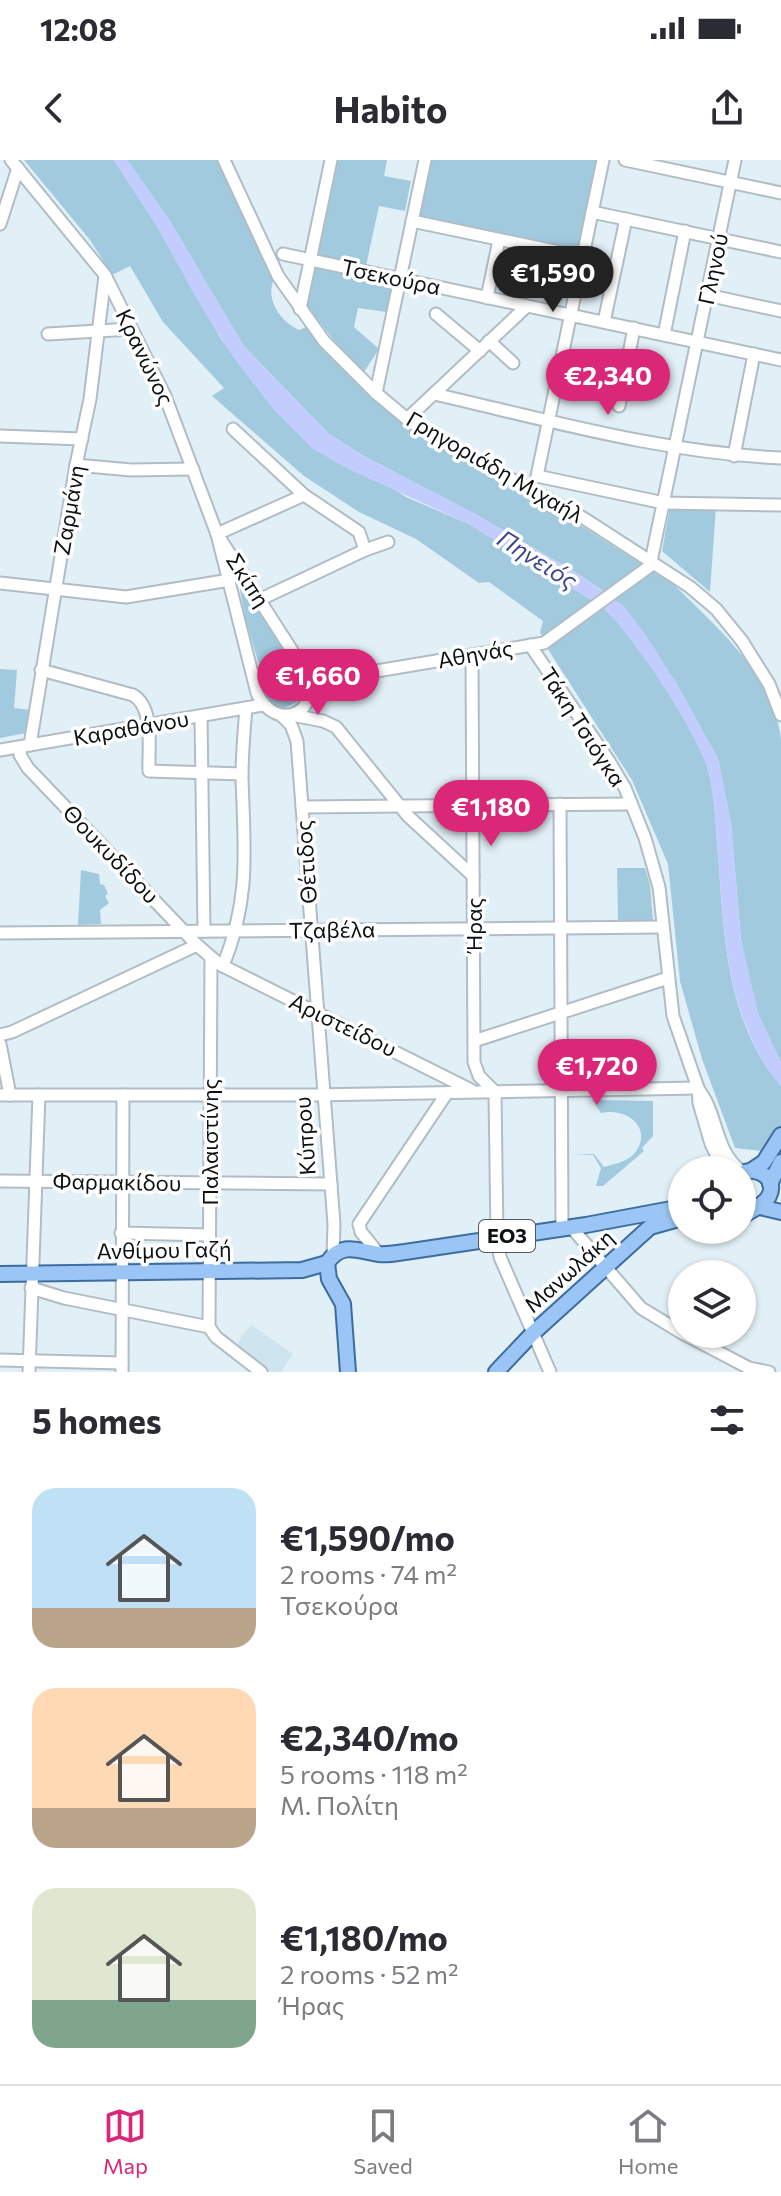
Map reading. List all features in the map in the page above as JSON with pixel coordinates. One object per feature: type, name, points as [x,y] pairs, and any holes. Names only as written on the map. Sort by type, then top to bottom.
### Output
[{"type":"main road","points":[[756,1204],[767,1199],[774,1190],[781,1135]]},
{"type":"main road","points":[[756,1167],[776,1161]]},
{"type":"main road","points":[[756,1173],[764,1174],[774,1190]]},
{"type":"main road","points":[[756,1207],[781,1212]]},
{"type":"main road","name":"ΕΟ3","points":[[330,1260],[344,1249],[379,1254],[566,1228],[668,1210]]},
{"type":"main road","name":"Μανωλάκη","points":[[496,1372],[533,1333],[650,1227],[668,1222]]},
{"type":"main road","name":"Ανθίμου Γαζή","points":[[0,1274],[31,1281],[121,1272],[309,1269],[330,1260]]},
{"type":"main road","name":"Κύπρου","points":[[330,1260],[327,1275],[343,1306],[348,1372]]},
{"type":"street","name":"Γρηγοριάδη Μιχαήλ","points":[[224,160],[269,260],[300,309],[324,341],[376,393],[437,439],[585,519],[698,592],[725,619],[769,684],[781,715]]},
{"type":"street","points":[[231,174],[239,160]]},
{"type":"street","points":[[300,309],[331,160]]},
{"type":"street","points":[[376,393],[425,160]]},
{"type":"street","points":[[603,160],[537,476],[664,503],[781,505]]},
{"type":"street","points":[[625,160],[781,193]]},
{"type":"street","name":"Γληνού","points":[[651,563],[735,160]]},
{"type":"street","points":[[0,224],[15,164]]},
{"type":"street","name":"Κρανώνος","points":[[15,164],[105,275],[165,396],[217,534],[257,689]]},
{"type":"street","points":[[592,212],[781,252]]},
{"type":"street","points":[[604,322],[626,219]]},
{"type":"street","points":[[412,221],[583,257]]},
{"type":"street","points":[[664,335],[685,231]]},
{"type":"street","points":[[487,298],[499,240]]},
{"type":"street","name":"Τσεκούρα","points":[[283,254],[781,360]]},
{"type":"street","name":"Ζαρμάνη","points":[[26,746],[90,399],[105,275]]},
{"type":"street","points":[[707,295],[781,311]]},
{"type":"street","points":[[407,419],[527,306]]},
{"type":"street","points":[[436,314],[480,351]]},
{"type":"street","points":[[619,406],[634,328]]},
{"type":"street","points":[[48,334],[131,329]]},
{"type":"street","points":[[489,341],[513,363]]},
{"type":"street","points":[[734,456],[754,354]]},
{"type":"street","points":[[434,394],[613,436],[734,456],[781,458]]},
{"type":"street","points":[[233,429],[304,495],[359,532],[365,550]]},
{"type":"street","points":[[0,436],[82,439]]},
{"type":"street","points":[[76,465],[131,470],[193,469]]},
{"type":"street","points":[[217,534],[304,495]]},
{"type":"street","name":"Σκίπη","points":[[217,534],[311,682]]},
{"type":"street","points":[[261,599],[388,542]]},
{"type":"street","name":"Αθηνάς","points":[[311,682],[544,643],[651,563]]},
{"type":"street","points":[[0,583],[126,597],[230,580]]},
{"type":"street","name":"Τάκη Τσιόγκα","points":[[530,645],[609,761],[631,804],[656,869],[673,1016],[698,1088],[707,1102],[728,1156]]},
{"type":"street","name":"Ήρας","points":[[472,655],[474,1041],[476,1071],[495,1092]]},
{"type":"street","points":[[303,669],[291,662],[273,663],[261,674],[257,689],[263,705],[270,712],[323,721],[336,727],[400,806],[473,876]]},
{"type":"street","points":[[41,670],[137,698],[144,705],[149,771],[242,774]]},
{"type":"street","points":[[287,715],[305,705],[310,698],[311,682]]},
{"type":"street","name":"Καραθάνου","points":[[0,750],[263,705]]},
{"type":"street","points":[[223,966],[237,930],[246,866],[242,774],[246,708]]},
{"type":"street","name":"Θέτιδος","points":[[287,715],[295,733],[317,1012]]},
{"type":"street","points":[[201,716],[204,931]]},
{"type":"street","name":"Θουκυδίδου","points":[[26,746],[20,755],[28,768],[211,958]]},
{"type":"street","points":[[560,804],[561,1091],[566,1228],[641,1308],[668,1326]]},
{"type":"street","points":[[302,807],[631,804]]},
{"type":"street","name":"Τζαβέλα","points":[[0,933],[663,927]]},
{"type":"street","points":[[0,1035],[197,945]]},
{"type":"street","name":"Αριστείδου","points":[[211,958],[476,1092]]},
{"type":"street","name":"Παλαιστίνης","points":[[209,1327],[211,958]]},
{"type":"street","points":[[474,1041],[668,978]]},
{"type":"street","name":"Κύπρου","points":[[317,1012],[333,1220],[330,1260]]},
{"type":"street","points":[[0,1044],[5,1095],[324,1095],[698,1088]]},
{"type":"street","name":"Τάκη Τσιόγκα","points":[[698,1088],[699,1103],[717,1156]]},
{"type":"street","points":[[495,1092],[497,1237],[502,1263],[550,1372]]},
{"type":"street","points":[[333,1220],[354,1227],[359,1224],[447,1093]]},
{"type":"street","points":[[29,1367],[39,1095]]},
{"type":"street","points":[[0,1360],[29,1367],[122,1368],[123,1095]]},
{"type":"street","name":"Φαρμακίδου","points":[[0,1181],[331,1184]]},
{"type":"street","points":[[359,1224],[361,1232],[379,1254]]},
{"type":"street","points":[[121,1233],[209,1235]]},
{"type":"street","points":[[31,1281],[122,1309],[209,1327],[216,1337],[261,1372]]},
{"type":"street","points":[[710,1348],[749,1368],[768,1369]]},
{"type":"shaded area","points":[[24,160],[114,160],[158,228],[221,339],[275,411],[406,497],[469,524],[601,606],[644,657],[675,704],[709,772],[730,970],[748,1031],[762,1060],[781,1086],[781,1163],[771,1168],[774,1158],[762,1151],[735,1148],[702,1059],[680,981],[668,864],[632,780],[549,651],[540,632],[543,621],[489,582],[479,583],[416,539],[359,512],[304,476],[212,396],[224,388],[163,322],[130,266],[112,275],[90,240]]},
{"type":"shaded area","points":[[127,160],[221,160],[274,279],[273,302],[286,321],[299,330],[306,327],[371,392],[674,585],[725,636],[755,673],[776,716],[781,739],[781,1063],[759,1016],[741,940],[731,824],[718,759],[675,681],[612,597],[572,570],[475,514],[362,455],[328,433],[243,345],[170,221]]},
{"type":"shaded area","points":[[337,160],[387,160],[384,176],[411,181],[405,211],[379,206],[366,266],[317,255]]},
{"type":"shaded area","points":[[430,160],[598,160],[578,251],[418,218]]},
{"type":"shaded area","points":[[312,264],[393,280],[387,312],[358,308],[354,327],[379,349],[364,372],[305,304]]},
{"type":"shaded area","points":[[670,507],[716,507],[710,592],[662,551]]},
{"type":"shaded area","points":[[241,581],[292,658],[261,671],[245,617],[239,585]]},
{"type":"shaded area","points":[[282,668],[296,674],[302,688],[297,702],[285,708],[271,705],[262,689],[267,675]]},
{"type":"shaded area","points":[[0,669],[17,670],[14,708],[30,710],[26,733],[0,738]]},
{"type":"shaded area","points":[[617,868],[645,868],[653,920],[618,920]]},
{"type":"shaded area","points":[[81,870],[99,874],[100,884],[104,885],[108,894],[105,896],[109,903],[100,910],[101,924],[78,925]]},
{"type":"shaded area","points":[[592,1100],[653,1101],[653,1136],[642,1148],[644,1151],[603,1186],[596,1186],[601,1168],[593,1155],[572,1154],[594,1154],[604,1167],[620,1162],[634,1154],[641,1137],[640,1129],[629,1117],[611,1112],[601,1113]]},
{"type":"shaded area","points":[[251,1325],[293,1354],[281,1372],[268,1372],[236,1349]]},
{"type":"water","name":"Πηνειός","points":[[114,160],[127,160],[170,221],[243,345],[328,433],[362,455],[475,514],[572,570],[624,606],[647,637],[718,759],[731,824],[741,940],[759,1016],[781,1063],[781,1086],[762,1060],[748,1031],[730,970],[714,802],[706,763],[688,726],[644,657],[601,606],[469,524],[348,469],[312,448],[275,411],[231,354],[158,228]]}]
